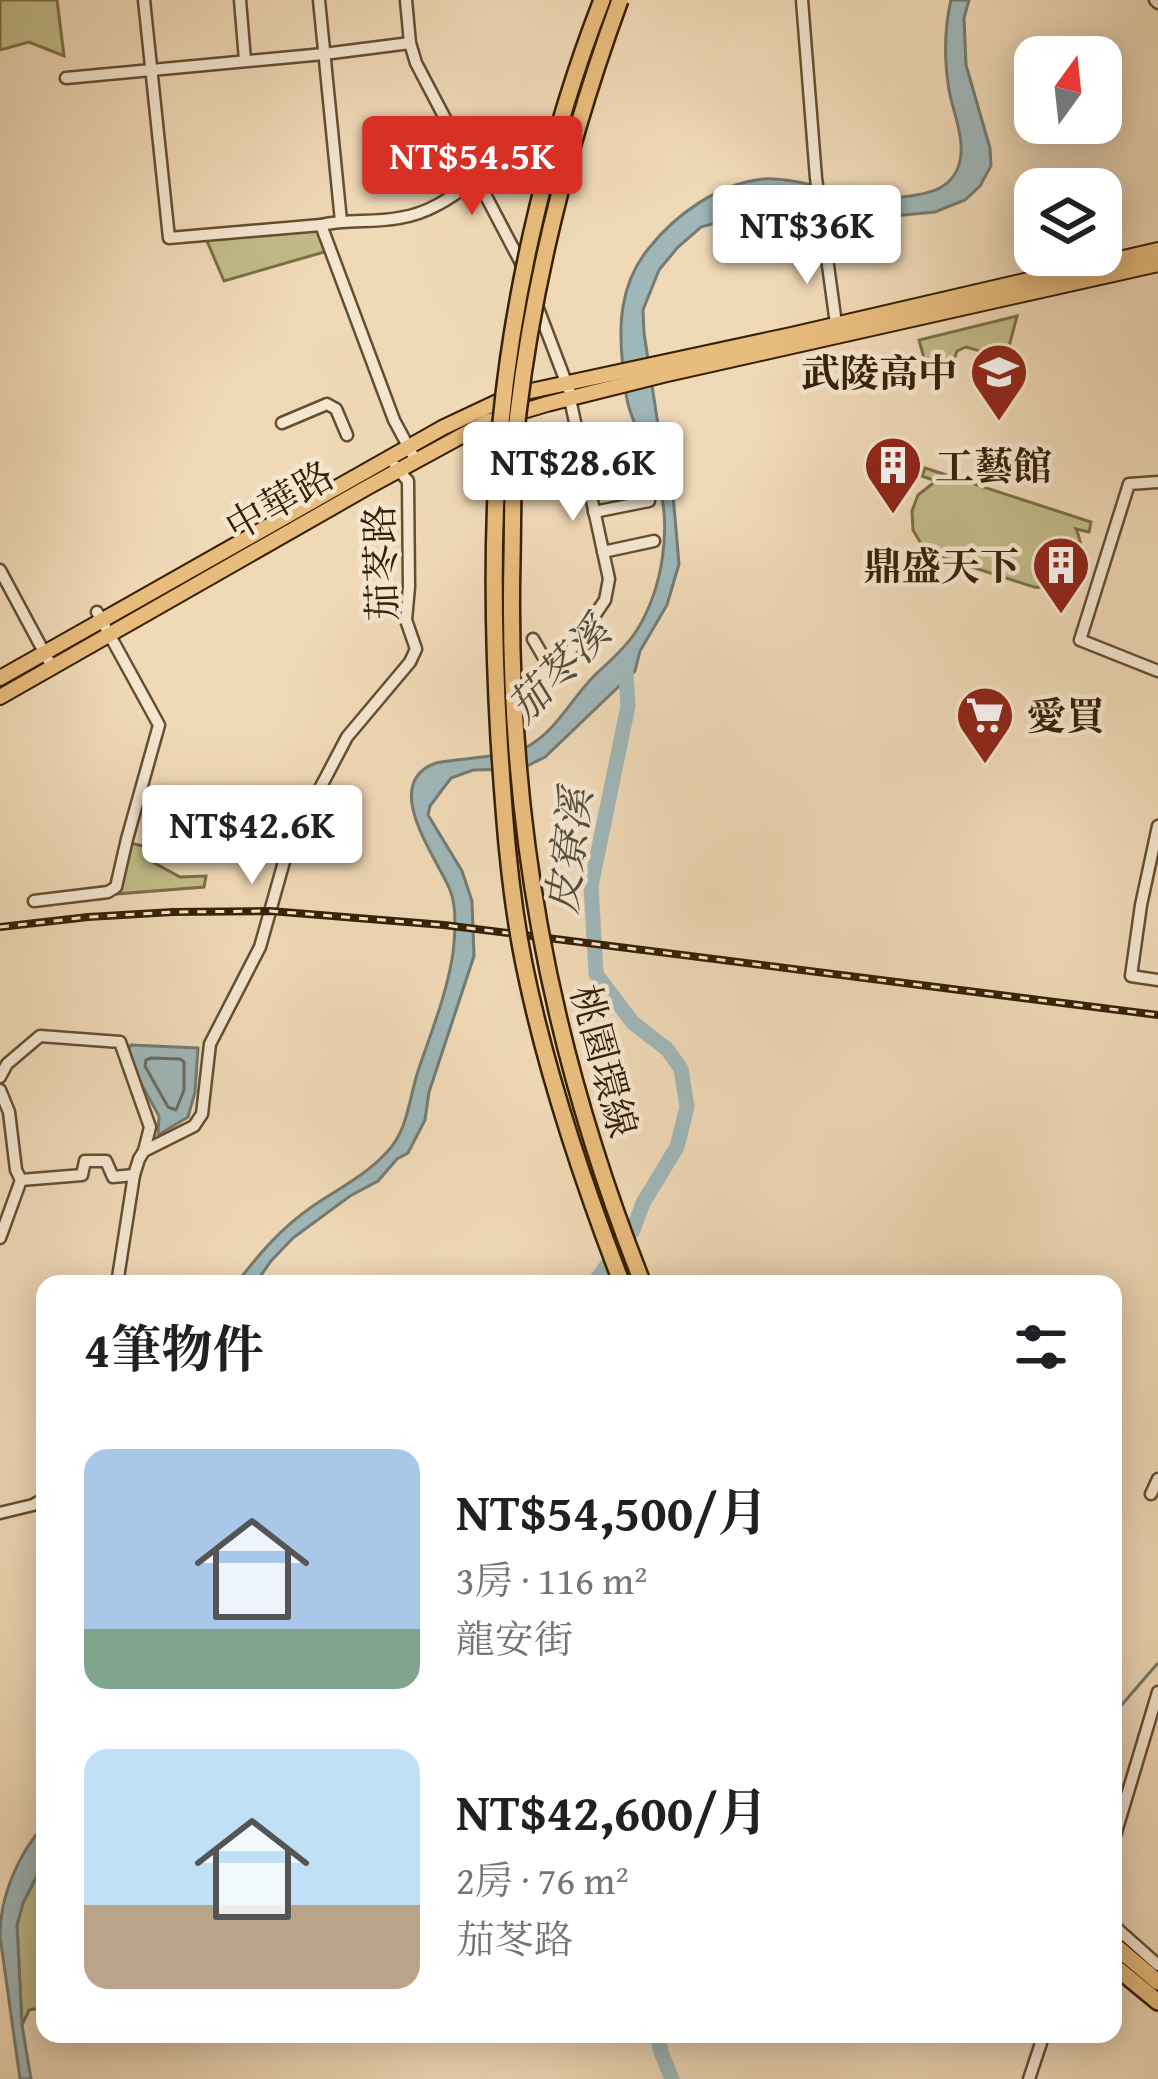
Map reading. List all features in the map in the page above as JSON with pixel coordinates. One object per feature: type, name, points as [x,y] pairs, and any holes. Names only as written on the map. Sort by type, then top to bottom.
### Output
[{"type":"highway","name":"桃園環線","points":[[602,0],[550,168],[516,320],[501,420],[494,628],[502,788],[523,962],[548,1065],[619,1275]]},
{"type":"highway","name":"桃園環線","points":[[620,0],[576,129],[531,323],[517,416],[511,690],[518,783],[544,958],[592,1147],[640,1275]]},
{"type":"highway","points":[[1122,1952],[1158,1982]]},
{"type":"highway","points":[[1122,1972],[1158,2002]]},
{"type":"main road","points":[[837,330],[1158,250]]},
{"type":"main road","points":[[604,382],[1158,264]]},
{"type":"main road","name":"中華路","points":[[0,697],[102,622],[394,465],[484,406],[567,382],[604,382]]},
{"type":"main road","name":"中華路","points":[[412,454],[488,422],[571,399],[604,382]]},
{"type":"main road","name":"中華路","points":[[0,678],[48,660]]},
{"type":"street","points":[[144,0],[169,238],[400,218],[426,211],[477,178]]},
{"type":"street","points":[[240,0],[245,60]]},
{"type":"street","points":[[319,0],[341,221]]},
{"type":"street","points":[[406,0],[416,63],[520,261],[567,382],[609,579],[605,600],[559,668],[524,684]]},
{"type":"street","points":[[802,0],[816,178],[837,330]]},
{"type":"street","points":[[66,78],[410,43]]},
{"type":"street","points":[[321,225],[394,420],[412,454]]},
{"type":"street","points":[[282,423],[327,404],[336,409],[347,435]]},
{"type":"street","points":[[585,472],[639,461]]},
{"type":"street","name":"茄苳路","points":[[144,1151],[194,1126],[202,1114],[210,1044],[260,947],[287,851],[347,736],[416,649],[406,620],[408,481],[394,465]]},
{"type":"street","points":[[1158,482],[1129,484],[1080,640],[1158,671]]},
{"type":"street","points":[[594,512],[649,501]]},
{"type":"street","points":[[603,552],[654,542]]},
{"type":"street","points":[[0,570],[48,660]]},
{"type":"street","points":[[34,901],[116,887],[159,725],[102,622]]},
{"type":"street","points":[[533,640],[550,668],[559,668]]},
{"type":"street","points":[[1158,826],[1131,976],[1158,980]]},
{"type":"street","points":[[1141,905],[1158,908]]},
{"type":"street","points":[[0,1077],[7,1064],[40,1036],[120,1042],[150,1127],[134,1175],[118,1275]]},
{"type":"street","points":[[0,1090],[9,1112],[21,1180],[0,1238]]},
{"type":"street","points":[[21,1180],[82,1175],[85,1160],[106,1161],[112,1177],[134,1175]]},
{"type":"street","points":[[1151,1494],[1158,1479]]},
{"type":"street","points":[[0,1513],[36,1503]]},
{"type":"street","points":[[1122,1812],[1158,1692]]},
{"type":"street","points":[[1122,1933],[1158,1965]]},
{"type":"street","points":[[1029,2079],[1041,2043]]},
{"type":"shaded area","points":[[0,0],[57,0],[64,56],[29,42],[0,50]]},
{"type":"shaded area","points":[[321,225],[331,250],[224,281],[204,234]]},
{"type":"shaded area","points":[[1017,316],[1007,354],[1001,357],[966,347],[957,351],[952,365],[927,369],[919,340]]},
{"type":"shaded area","points":[[925,468],[1091,522],[1089,532],[1076,529],[1081,552],[1074,572],[1058,584],[1034,587],[937,556],[923,547],[913,530],[912,511],[918,495],[936,481],[922,476]]},
{"type":"shaded area","points":[[130,843],[152,848],[149,860],[180,877],[206,876],[204,887],[116,894]]},
{"type":"shaded area","points":[[36,1878],[36,2009],[29,2010],[22,2025],[17,1924]]},
{"type":"water","points":[[951,0],[969,0],[964,18],[966,65],[991,166],[965,200],[935,212],[832,222],[796,211],[743,215],[701,227],[659,270],[643,310],[660,438],[673,495],[679,564],[667,605],[640,651],[635,671],[545,757],[521,769],[473,770],[451,778],[430,806],[428,815],[462,871],[472,901],[474,956],[429,1092],[425,1120],[408,1153],[378,1181],[293,1238],[261,1275],[243,1275],[291,1223],[379,1160],[404,1123],[447,982],[455,930],[450,890],[412,804],[412,787],[420,773],[436,763],[507,753],[536,741],[628,642],[646,613],[659,576],[664,517],[655,470],[628,404],[621,352],[623,305],[639,261],[685,213],[714,194],[746,182],[794,181],[863,201],[941,187],[956,173],[961,152],[946,67]]},
{"type":"water","points":[[131,1045],[198,1048],[188,1117],[158,1135],[159,1116],[126,1056]]},
{"type":"water","points":[[36,1836],[36,1878],[17,1925],[22,2025],[31,2079],[20,2079],[0,1936],[12,1876]]},
{"type":"waterway","name":"皮寮溪","points":[[600,1275],[633,1230],[643,1203],[677,1147],[687,1107],[681,1069],[667,1049],[633,1023],[596,974],[591,886],[628,706],[625,660]]},
{"type":"waterway","points":[[1122,1705],[1157,1664]]},
{"type":"waterway","name":"皮寮溪","points":[[659,2043],[672,2079]]},
{"type":"railway","points":[[0,927],[88,917],[270,911],[444,925],[1158,1015]]},
{"type":"place","name":"武陵高中","points":[[999,423]]},
{"type":"place","name":"工藝館","points":[[893,516]]},
{"type":"place","name":"鼎盛天下","points":[[1061,616]]},
{"type":"place","name":"愛買","points":[[985,766]]},
{"type":"water label","name":"茄苳溪","points":[[558,669]]}]
